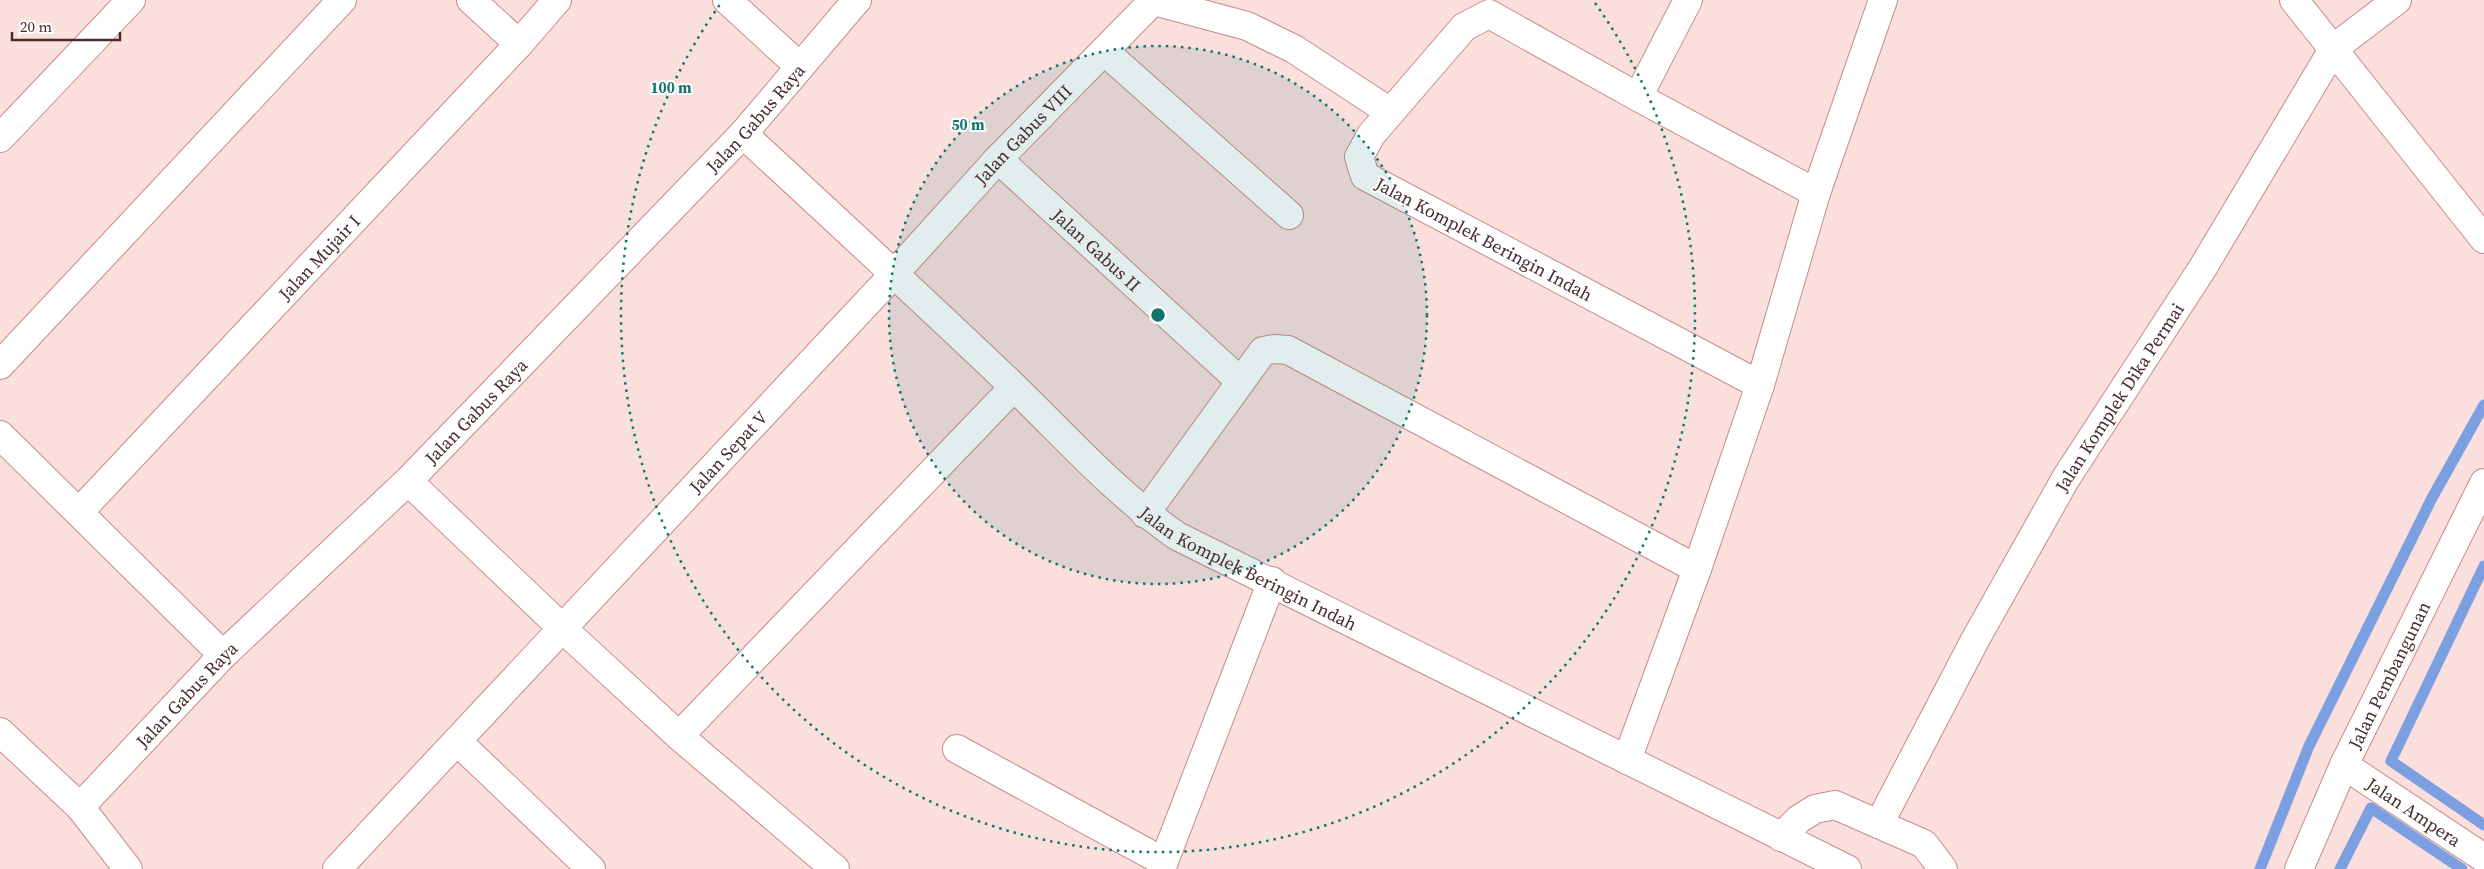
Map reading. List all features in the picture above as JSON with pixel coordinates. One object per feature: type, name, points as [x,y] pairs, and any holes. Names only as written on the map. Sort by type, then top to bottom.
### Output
[{"type":"street","points":[[0,138],[131,0]]},
{"type":"street","points":[[0,365],[342,0]]},
{"type":"street","points":[[471,0],[519,44]]},
{"type":"street","name":"Jalan Mujair I","points":[[79,512],[519,44],[557,0]]},
{"type":"street","points":[[727,0],[800,67]]},
{"type":"street","name":"Jalan Gabus Raya","points":[[80,807],[223,655],[408,481],[743,134],[857,0]]},
{"type":"street","points":[[1154,0],[1247,26],[1294,49],[1390,112]]},
{"type":"street","name":"Jalan Gabus VIII","points":[[894,274],[998,159],[1154,0]]},
{"type":"street","points":[[1638,97],[1688,0]]},
{"type":"street","points":[[1627,760],[1697,569],[1760,385],[1816,193],[1883,0]]},
{"type":"street","points":[[2294,0],[2484,239]]},
{"type":"street","name":"Jalan Komplek Dika Permai","points":[[1879,824],[1975,640],[2066,478],[2202,269],[2334,48],[2397,0]]},
{"type":"street","name":"Jalan Komplek Beringin Indah","points":[[1760,385],[1365,176],[1359,157],[1371,135],[1464,27],[1489,14],[1816,193]]},
{"type":"street","points":[[1104,51],[1290,215]]},
{"type":"street","points":[[743,134],[1014,387],[1112,485],[1145,514]]},
{"type":"street","name":"Jalan Gabus II","points":[[998,159],[1240,380]]},
{"type":"street","name":"Jalan Sepat V","points":[[351,864],[457,741],[894,274]]},
{"type":"street","name":"Jalan Komplek Beringin Indah","points":[[1697,569],[1288,350],[1274,349],[1263,351],[1240,380],[1145,514],[1177,536],[1782,837],[1813,862],[1847,869]]},
{"type":"street","points":[[679,736],[1014,387]]},
{"type":"street","points":[[0,435],[223,655]]},
{"type":"street","points":[[408,481],[562,628],[679,736],[835,869]]},
{"type":"street","name":"Jalan Pembangunan","points":[[2299,869],[2344,764],[2475,522],[2484,483]]},
{"type":"street","points":[[957,749],[1163,866],[1272,582]]},
{"type":"street","points":[[0,732],[80,807],[128,869]]},
{"type":"street","points":[[457,741],[591,869]]},
{"type":"street","name":"Jalan Ampera","points":[[2344,764],[2484,858]]},
{"type":"street","points":[[1782,837],[1799,819],[1815,809],[1835,805],[1924,844],[1943,869]]},
{"type":"waterway","points":[[2260,869],[2309,746],[2432,498],[2484,405]]},
{"type":"waterway","points":[[2484,566],[2391,761],[2484,825]]},
{"type":"waterway","points":[[2340,869],[2371,808],[2462,869]]}]
